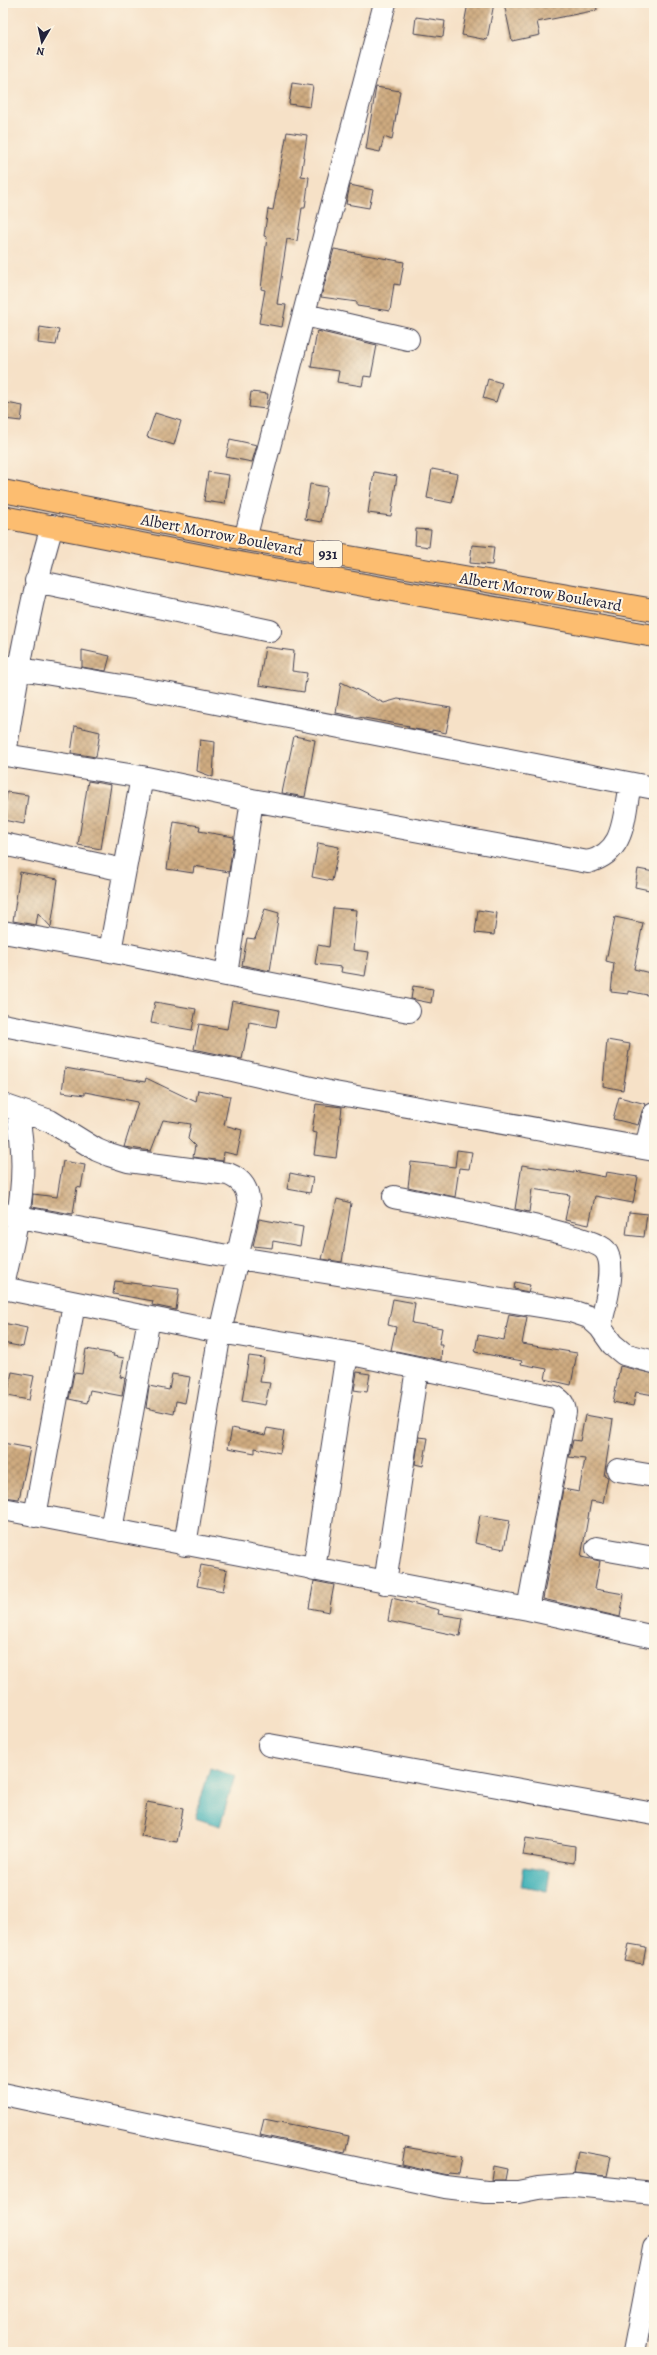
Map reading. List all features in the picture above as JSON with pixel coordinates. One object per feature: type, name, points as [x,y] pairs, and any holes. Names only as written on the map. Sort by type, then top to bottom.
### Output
[{"type":"highway","name":"Albert Morrow Boulevard","points":[[3,491],[245,539],[654,610]]},
{"type":"highway","name":"Albert Morrow Boulevard","points":[[3,517],[240,563],[654,636]]},
{"type":"street","points":[[245,539],[305,315],[321,244],[385,3]]},
{"type":"street","points":[[305,315],[408,339]]},
{"type":"street","points":[[52,526],[10,667],[4,755],[142,777],[252,800],[588,862],[601,858],[616,845],[630,784]]},
{"type":"street","points":[[36,581],[270,631]]},
{"type":"street","points":[[10,667],[170,694],[654,788]]},
{"type":"street","points":[[110,951],[142,777]]},
{"type":"street","points":[[226,975],[252,800]]},
{"type":"street","points":[[3,844],[124,870]]},
{"type":"street","points":[[3,932],[110,951],[409,1011]]},
{"type":"street","points":[[3,1025],[224,1068],[329,1092],[650,1149],[654,1114]]},
{"type":"street","points":[[10,1108],[24,1154],[11,1215],[3,1286],[74,1304],[220,1332],[347,1354],[555,1397],[564,1404],[565,1412],[528,1609]]},
{"type":"street","points":[[10,1108],[50,1121],[96,1150],[109,1155],[128,1160],[228,1174],[239,1179],[245,1187],[249,1206],[220,1332],[185,1545]]},
{"type":"street","points":[[394,1197],[552,1231],[594,1242],[605,1250],[610,1261],[611,1275],[600,1327]]},
{"type":"street","points":[[11,1215],[238,1258],[571,1311],[588,1317],[600,1327],[612,1344],[624,1354],[654,1362]]},
{"type":"street","points":[[35,1516],[74,1304]]},
{"type":"street","points":[[110,1530],[150,1318]]},
{"type":"street","points":[[314,1569],[347,1354]]},
{"type":"street","points":[[385,1583],[417,1368]]},
{"type":"street","points":[[618,1470],[654,1476]]},
{"type":"street","points":[[3,1509],[185,1545],[528,1609],[654,1637]]},
{"type":"street","points":[[597,1548],[654,1558]]},
{"type":"street","points":[[269,1745],[654,1814]]},
{"type":"street","points":[[3,2094],[445,2187],[486,2192],[518,2192],[538,2188],[575,2185],[654,2193]]},
{"type":"street","points":[[634,2352],[654,2248]]},
{"type":"water","points":[[210,1768],[235,1776],[220,1826],[195,1818]]},
{"type":"water","points":[[524,1867],[550,1871],[547,1891],[521,1887]]},
{"type":"building","points":[[468,3],[494,3],[487,40],[462,35]]},
{"type":"building","points":[[504,3],[596,3],[597,10],[537,22],[540,35],[512,41]]},
{"type":"building","points":[[416,17],[445,21],[443,37],[414,33]]},
{"type":"building","points":[[292,83],[313,86],[310,107],[289,104]]},
{"type":"building","points":[[376,87],[400,91],[392,140],[384,137],[380,152],[366,149]]},
{"type":"building","points":[[287,132],[307,135],[301,176],[309,177],[305,208],[302,208],[297,241],[287,239],[277,304],[286,305],[282,327],[259,323],[265,290],[261,289],[267,237],[264,236],[268,209],[273,210]]},
{"type":"building","points":[[350,185],[373,190],[369,208],[346,204]]},
{"type":"building","points":[[334,249],[404,262],[400,285],[394,284],[390,311],[357,306],[357,302],[321,297]]},
{"type":"building","points":[[40,327],[59,330],[56,345],[38,343]]},
{"type":"building","points":[[317,331],[377,345],[371,377],[364,376],[362,386],[337,382],[339,371],[311,367]]},
{"type":"building","points":[[488,379],[502,383],[496,402],[483,398]]},
{"type":"building","points":[[251,392],[268,394],[266,409],[249,407]]},
{"type":"building","points":[[6,403],[23,406],[21,421],[4,419]]},
{"type":"building","points":[[155,413],[181,421],[174,445],[147,437]]},
{"type":"building","points":[[230,439],[257,445],[252,462],[226,457]]},
{"type":"building","points":[[432,469],[458,474],[452,503],[427,498]]},
{"type":"building","points":[[208,472],[229,475],[225,504],[204,501]]},
{"type":"building","points":[[374,472],[397,476],[391,516],[368,513]]},
{"type":"building","points":[[310,484],[327,487],[321,522],[305,519]]},
{"type":"building","points":[[416,529],[431,530],[429,547],[415,545]]},
{"type":"building","points":[[472,545],[494,547],[492,565],[470,563]]},
{"type":"building","points":[[265,647],[294,651],[292,671],[307,673],[304,692],[259,685]]},
{"type":"building","points":[[82,650],[110,656],[106,671],[82,667]]},
{"type":"building","points":[[341,682],[384,703],[398,699],[451,708],[446,733],[408,728],[409,726],[336,713]]},
{"type":"building","points":[[75,726],[100,732],[96,757],[71,753]]},
{"type":"building","points":[[294,736],[315,740],[305,797],[282,793]]},
{"type":"building","points":[[200,740],[215,742],[213,777],[197,771]]},
{"type":"building","points":[[88,781],[111,785],[101,849],[78,845]]},
{"type":"building","points":[[7,792],[28,795],[24,824],[3,820]]},
{"type":"building","points":[[174,822],[200,826],[199,831],[234,837],[229,872],[194,866],[193,873],[167,869]]},
{"type":"building","points":[[318,843],[339,847],[332,881],[312,877]]},
{"type":"building","points":[[638,869],[654,872],[654,891],[635,887]]},
{"type":"building","points":[[20,872],[58,879],[51,927],[38,913],[36,925],[13,921]]},
{"type":"building","points":[[333,908],[357,910],[353,950],[369,952],[365,976],[341,972],[342,967],[315,964],[318,945],[329,947]]},
{"type":"building","points":[[265,909],[279,913],[270,971],[242,965],[247,938],[255,939]]},
{"type":"building","points":[[478,910],[497,913],[494,935],[475,933]]},
{"type":"building","points":[[615,917],[643,923],[634,969],[654,974],[652,996],[628,991],[628,994],[611,992],[614,963],[606,961]]},
{"type":"building","points":[[413,986],[433,989],[431,1003],[411,999]]},
{"type":"building","points":[[232,1001],[279,1010],[276,1027],[249,1022],[242,1059],[194,1049],[199,1024],[227,1029]]},
{"type":"building","points":[[155,1002],[196,1009],[192,1030],[151,1023]]},
{"type":"building","points":[[607,1040],[630,1044],[623,1090],[603,1086]]},
{"type":"building","points":[[65,1068],[145,1082],[146,1078],[196,1102],[198,1090],[230,1096],[224,1125],[242,1130],[237,1155],[224,1152],[223,1161],[193,1157],[195,1146],[188,1139],[191,1124],[163,1120],[151,1151],[124,1147],[138,1102],[85,1092],[85,1095],[62,1092]]},
{"type":"building","points":[[619,1097],[646,1104],[642,1111],[638,1125],[613,1119]]},
{"type":"building","points":[[316,1104],[342,1107],[336,1158],[314,1155],[317,1133],[312,1132]]},
{"type":"building","points":[[457,1150],[472,1152],[469,1169],[459,1168],[455,1197],[408,1187],[411,1162],[455,1167]]},
{"type":"building","points":[[63,1161],[85,1165],[81,1188],[77,1187],[73,1214],[32,1207],[33,1194],[57,1197]]},
{"type":"building","points":[[522,1165],[574,1173],[574,1171],[605,1177],[606,1172],[638,1177],[633,1203],[595,1196],[589,1225],[565,1220],[570,1195],[532,1189],[529,1212],[515,1209]]},
{"type":"building","points":[[290,1173],[313,1178],[310,1193],[287,1189]]},
{"type":"building","points":[[337,1199],[351,1203],[342,1262],[322,1259]]},
{"type":"building","points":[[629,1212],[647,1214],[644,1237],[626,1235]]},
{"type":"building","points":[[259,1219],[303,1227],[300,1246],[273,1241],[272,1248],[253,1246]]},
{"type":"building","points":[[115,1281],[179,1289],[176,1310],[152,1305],[153,1301],[113,1294]]},
{"type":"building","points":[[515,1282],[530,1285],[528,1292],[514,1289]]},
{"type":"building","points":[[393,1299],[415,1303],[412,1323],[442,1328],[439,1344],[442,1344],[441,1360],[391,1350],[396,1327],[388,1325]]},
{"type":"building","points":[[509,1314],[527,1317],[522,1344],[577,1353],[571,1385],[545,1379],[547,1369],[521,1364],[522,1361],[475,1352],[478,1335],[504,1340]]},
{"type":"building","points":[[3,1323],[27,1328],[23,1347],[3,1343]]},
{"type":"building","points":[[86,1349],[114,1354],[113,1356],[124,1358],[120,1377],[125,1378],[122,1396],[90,1390],[87,1403],[69,1399],[74,1373],[82,1374]]},
{"type":"building","points":[[249,1356],[264,1358],[260,1382],[270,1383],[265,1405],[242,1401]]},
{"type":"building","points":[[620,1366],[654,1374],[654,1395],[636,1392],[633,1406],[613,1402]]},
{"type":"building","points":[[12,1372],[34,1376],[29,1400],[7,1396]]},
{"type":"building","points":[[357,1372],[370,1374],[367,1392],[354,1390]]},
{"type":"building","points":[[172,1374],[190,1377],[185,1403],[176,1401],[174,1414],[146,1408],[149,1386],[169,1390]]},
{"type":"building","points":[[585,1415],[613,1420],[604,1476],[608,1477],[603,1503],[591,1501],[581,1557],[600,1561],[595,1589],[624,1594],[620,1617],[543,1599],[563,1489],[579,1492],[585,1459],[569,1457],[573,1440],[580,1441]]},
{"type":"building","points":[[232,1428],[265,1435],[267,1428],[284,1431],[280,1453],[255,1448],[255,1453],[228,1448]]},
{"type":"building","points":[[419,1437],[428,1438],[423,1466],[415,1464]]},
{"type":"building","points":[[3,1443],[30,1448],[19,1499],[3,1497]]},
{"type":"building","points":[[480,1515],[510,1520],[504,1549],[475,1543]]},
{"type":"building","points":[[201,1565],[227,1570],[223,1591],[197,1586]]},
{"type":"building","points":[[314,1581],[334,1585],[329,1612],[309,1608]]},
{"type":"building","points":[[392,1598],[439,1610],[438,1614],[463,1618],[460,1636],[388,1621]]},
{"type":"building","points":[[147,1802],[183,1809],[177,1842],[141,1836]]},
{"type":"building","points":[[526,1838],[575,1846],[574,1863],[523,1855]]},
{"type":"building","points":[[629,1944],[646,1947],[643,1964],[625,1961]]},
{"type":"building","points":[[264,2119],[349,2136],[345,2153],[260,2135]]},
{"type":"building","points":[[405,2147],[462,2157],[459,2174],[448,2173],[447,2175],[402,2165]]},
{"type":"building","points":[[578,2151],[611,2157],[607,2176],[574,2173]]},
{"type":"building","points":[[493,2166],[507,2169],[505,2180],[491,2180]]}]
